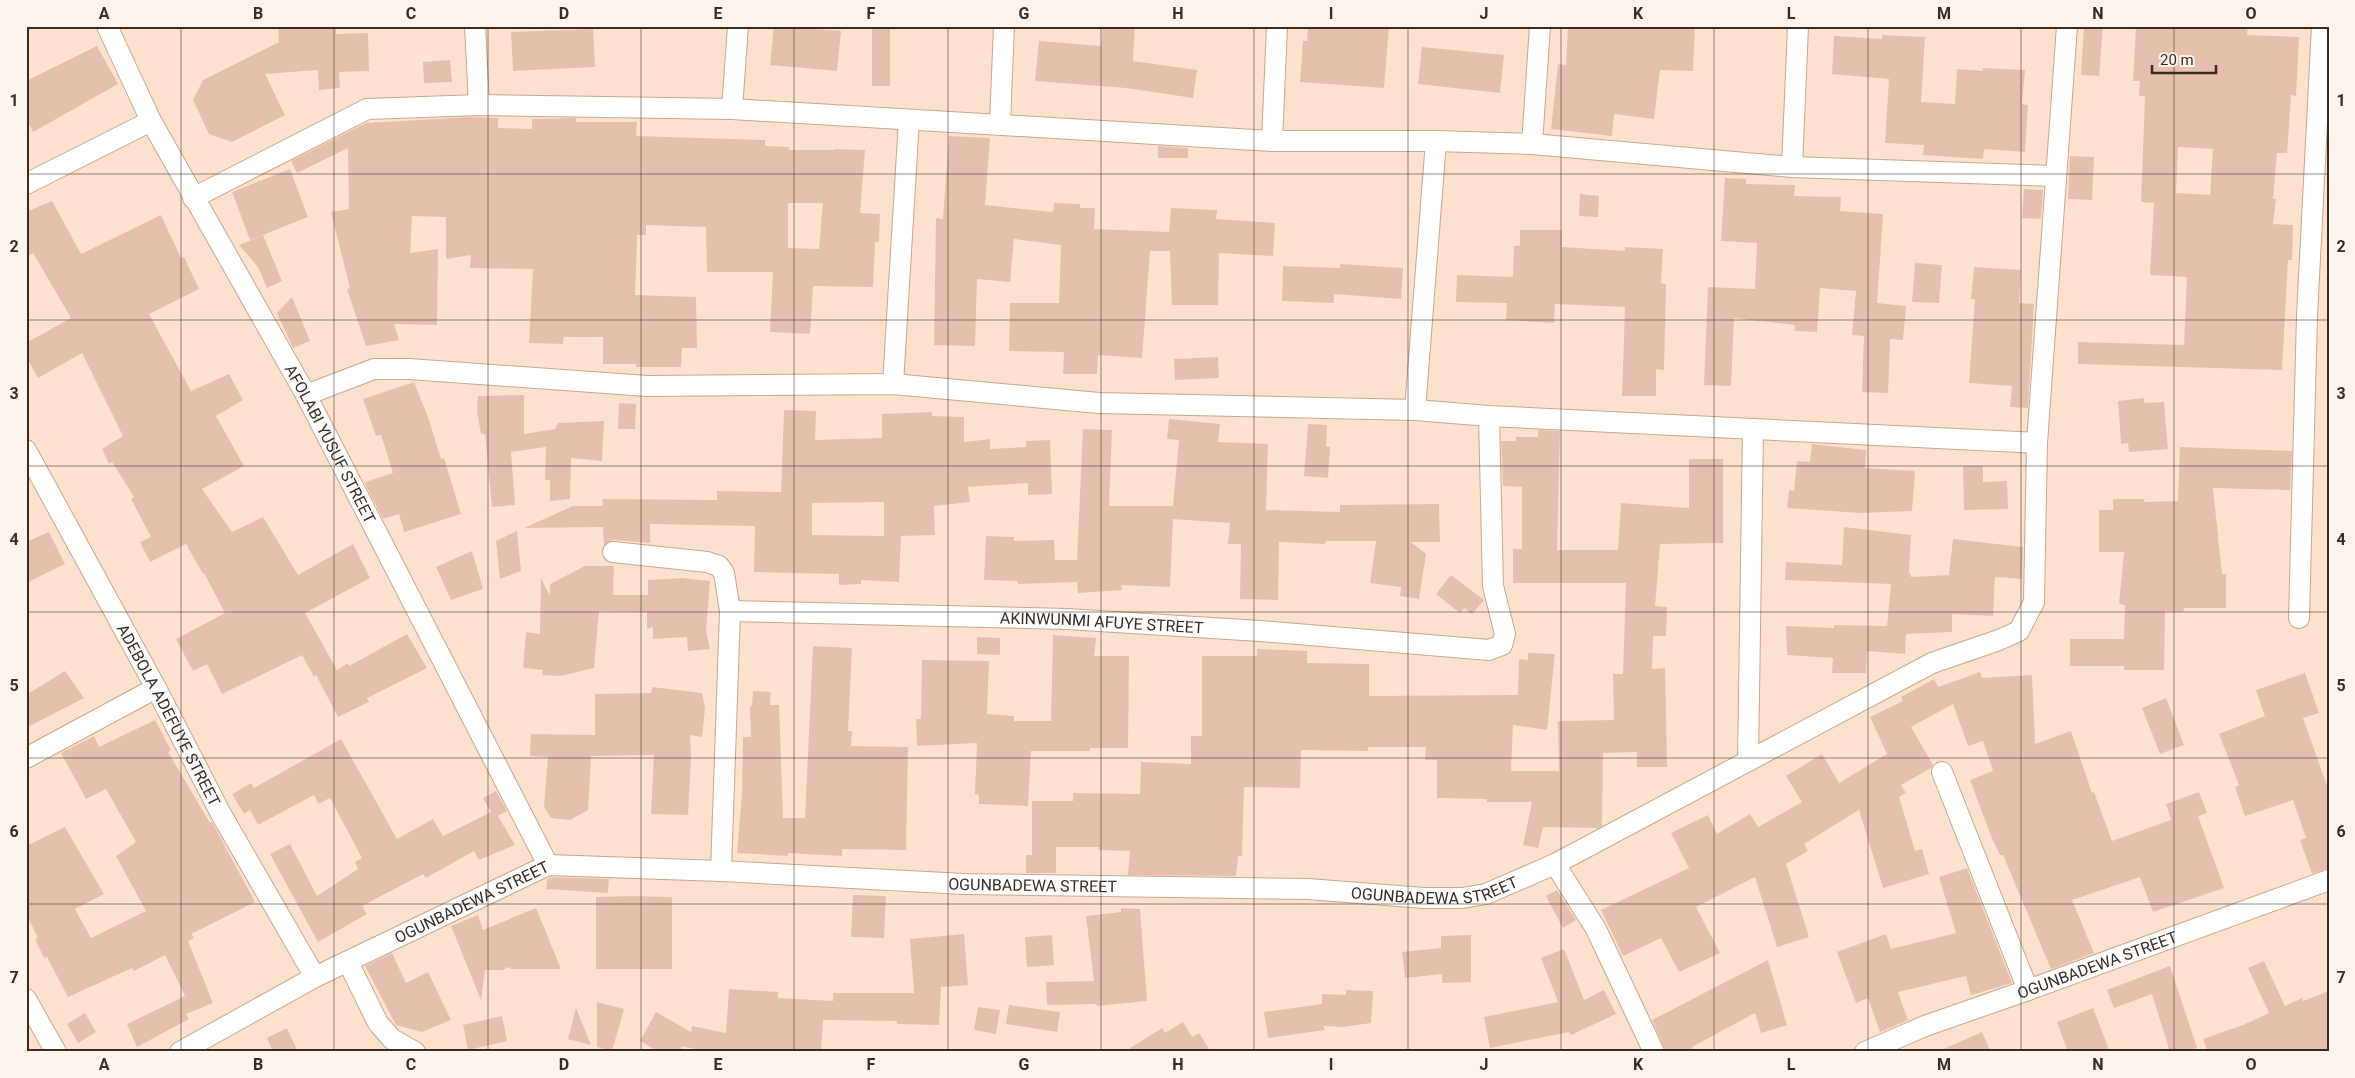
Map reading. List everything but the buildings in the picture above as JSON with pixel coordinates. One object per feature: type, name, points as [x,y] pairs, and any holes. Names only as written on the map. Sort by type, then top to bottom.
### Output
[{"type":"street","name":"AFOLABI YUSUF STREET","points":[[107,26],[151,121],[306,395],[548,865]]},
{"type":"street","points":[[475,26],[479,105]]},
{"type":"street","points":[[732,109],[738,26]]},
{"type":"street","points":[[1000,124],[1004,26]]},
{"type":"street","points":[[1272,141],[1277,26]]},
{"type":"street","points":[[1532,144],[1540,26]]},
{"type":"street","points":[[1792,167],[1798,26]]},
{"type":"street","name":"OGUNBADEWA STREET","points":[[180,1052],[315,977],[548,865],[721,871],[964,884],[1308,888],[1424,898],[1462,898],[1486,894],[1555,864],[1932,663],[1999,640],[2018,631],[2034,602],[2037,443],[2067,26]]},
{"type":"street","points":[[2298,618],[2307,316],[2322,26]]},
{"type":"street","points":[[193,198],[368,108],[479,105],[732,109],[1272,141],[1436,141],[1532,144],[1792,167],[2056,176]]},
{"type":"street","points":[[893,384],[909,120]]},
{"type":"street","points":[[26,184],[151,121]]},
{"type":"street","points":[[1415,410],[1436,141]]},
{"type":"street","points":[[306,395],[374,369],[400,369],[647,386],[893,384],[1099,403],[1415,410],[1490,416],[1753,430],[2037,443]]},
{"type":"street","name":"AKINWUNMI AFUYE STREET","points":[[730,611],[1077,620],[1260,631],[1489,650],[1502,645],[1505,634],[1493,586],[1490,416]]},
{"type":"street","points":[[1748,761],[1753,430]]},
{"type":"street","name":"ADEBOLA ADEFUYE STREET","points":[[26,450],[156,688],[221,814],[315,977]]},
{"type":"street","points":[[613,552],[707,562],[719,566],[724,573],[730,611],[721,871]]},
{"type":"street","points":[[26,758],[156,688]]},
{"type":"street","points":[[1942,772],[2028,990]]},
{"type":"street","points":[[1555,864],[1596,929],[1654,1052]]},
{"type":"street","name":"OGUNBADEWA STREET","points":[[1865,1052],[1924,1026],[2329,880]]},
{"type":"street","points":[[348,962],[378,1023],[392,1039],[415,1052]]},
{"type":"street","points":[[26,999],[56,1052]]}]
